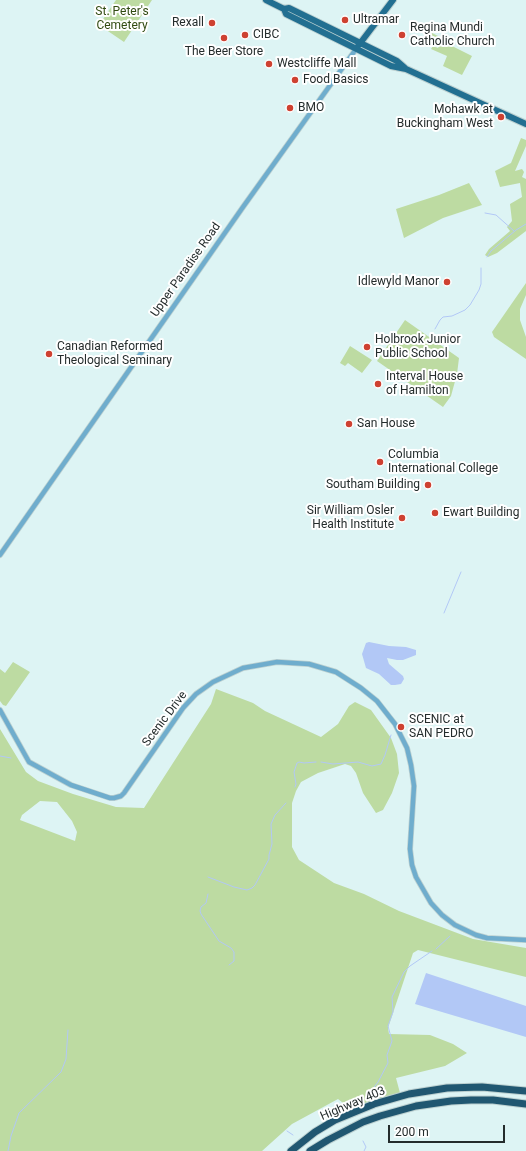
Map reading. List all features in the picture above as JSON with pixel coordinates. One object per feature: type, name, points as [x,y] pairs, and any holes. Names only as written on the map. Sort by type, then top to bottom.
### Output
[{"type":"highway","name":"Highway 403","points":[[291,1151],[315,1132],[335,1120],[374,1104],[409,1094],[447,1088],[482,1088],[526,1091]]},
{"type":"highway","name":"Highway 403","points":[[310,1151],[363,1122],[416,1106],[471,1100],[493,1100],[526,1104]]},
{"type":"main road","points":[[266,0],[284,10],[286,14],[291,17],[391,66],[406,69],[526,124]]},
{"type":"main road","name":"Upper Paradise Road","points":[[356,49],[393,0]]},
{"type":"main road","points":[[284,10],[289,8],[397,61],[406,69]]},
{"type":"main road","points":[[291,17],[299,17],[319,24]]},
{"type":"street","name":"Upper Paradise Road","points":[[0,555],[356,49]]},
{"type":"street","name":"Scenic Drive","points":[[0,710],[29,762],[71,785],[114,798],[121,796],[124,793],[183,708],[196,694],[213,682],[243,668],[276,662],[309,664],[336,672],[361,688],[377,701],[395,724],[407,748],[414,786],[411,843],[412,865],[416,877],[431,903],[442,915],[455,925],[476,935],[487,938],[526,940]]},
{"type":"green space","name":"St. Peter's Cemetery","points":[[116,0],[152,0],[124,42],[99,25]]},
{"type":"green space","points":[[432,33],[448,41],[450,45],[472,56],[462,75],[443,66],[447,56],[431,49],[433,46],[438,48],[442,40],[431,35]]},
{"type":"green space","points":[[521,138],[526,140],[526,146],[515,171],[522,169],[524,172],[522,177],[526,179],[526,231],[497,253],[488,257],[485,255],[489,249],[510,231],[507,227],[512,221],[510,204],[522,197],[520,183],[500,187],[495,171],[511,163]]},
{"type":"green space","points":[[469,183],[482,205],[443,218],[404,238],[396,209],[439,195]]},
{"type":"green space","points":[[526,283],[526,295],[520,309],[520,320],[526,337],[526,359],[494,337],[492,332]]},
{"type":"green space","points":[[405,320],[459,358],[457,374],[451,396],[443,407],[377,361]]},
{"type":"green space","points":[[350,346],[372,360],[362,373],[348,363],[345,366],[340,363]]},
{"type":"green space","points":[[13,662],[30,672],[6,706],[0,701],[0,669],[5,673]]},
{"type":"green space","points":[[216,689],[253,703],[265,711],[321,737],[338,724],[349,706],[355,702],[371,710],[391,738],[397,754],[399,773],[392,793],[383,810],[376,813],[363,793],[356,773],[351,766],[345,764],[318,773],[301,782],[292,803],[292,847],[299,860],[334,883],[364,894],[399,911],[473,939],[526,948],[526,977],[418,950],[413,953],[388,1028],[389,1034],[430,1035],[453,1044],[467,1053],[445,1066],[396,1078],[400,1093],[352,1110],[338,1099],[292,1124],[262,1151],[0,1151],[0,729],[26,772],[38,781],[73,794],[116,807],[144,808],[211,704]],"holes":[[[40,801],[57,802],[72,821],[77,832],[75,841],[20,820],[22,815]]]},
{"type":"water","points":[[369,642],[389,646],[406,647],[416,650],[416,655],[403,660],[387,658],[389,664],[403,676],[404,679],[401,684],[391,685],[379,674],[366,668],[362,654],[366,643]]},
{"type":"water","points":[[426,973],[526,1006],[526,1037],[415,1004]]},
{"type":"waterway","points":[[485,213],[496,215],[514,231]]},
{"type":"waterway","points":[[487,257],[491,251],[516,230],[526,224]]},
{"type":"waterway","points":[[435,329],[443,317],[452,316],[465,310],[470,305],[481,284],[481,268]]},
{"type":"waterway","points":[[444,613],[461,572]]},
{"type":"waterway","points":[[321,762],[333,764],[358,762],[372,766],[381,764],[391,735]]},
{"type":"waterway","points":[[0,756],[11,758]]},
{"type":"waterway","points":[[295,787],[294,772],[297,763],[316,762]]},
{"type":"waterway","points":[[208,877],[234,887],[247,890],[252,888],[269,859],[272,844],[271,824],[275,815],[286,803]]},
{"type":"waterway","points":[[208,894],[206,903],[201,907],[200,911],[219,941],[231,948],[234,952],[234,961],[229,965]]},
{"type":"waterway","points":[[436,949],[450,936]]},
{"type":"waterway","points":[[368,1095],[378,1082],[388,1063],[387,1055],[392,1041],[388,1026],[393,1012],[392,997],[404,972],[432,951]]},
{"type":"waterway","points":[[8,1151],[11,1136],[19,1113],[61,1072],[66,1059],[68,1030]]},
{"type":"waterway","points":[[287,1131],[293,1135]]},
{"type":"waterway","points":[[363,1141],[366,1147],[364,1151]]},
{"type":"place","name":"Ultramar","points":[[345,20]]},
{"type":"place","name":"Rexall","points":[[212,23]]},
{"type":"place","name":"CIBC","points":[[245,35]]},
{"type":"place","name":"Regina Mundi Catholic Church","points":[[402,35]]},
{"type":"place","name":"The Beer Store","points":[[224,38]]},
{"type":"place","name":"Westcliffe Mall","points":[[269,64]]},
{"type":"place","name":"Food Basics","points":[[295,80]]},
{"type":"place","name":"BMO","points":[[290,108]]},
{"type":"place","name":"Mohawk at Buckingham West","points":[[501,117]]},
{"type":"place","name":"Idlewyld Manor","points":[[447,282]]},
{"type":"place","name":"Holbrook Junior Public School","points":[[367,347]]},
{"type":"place","name":"Canadian Reformed Theological Seminary","points":[[49,354]]},
{"type":"place","name":"Interval House of Hamilton","points":[[378,384]]},
{"type":"place","name":"San House","points":[[349,424]]},
{"type":"place","name":"Columbia International College","points":[[380,462]]},
{"type":"place","name":"Southam Building","points":[[428,485]]},
{"type":"place","name":"Ewart Building","points":[[435,513]]},
{"type":"place","name":"Sir William Osler Health Institute","points":[[402,518]]},
{"type":"place","name":"SCENIC at SAN PEDRO","points":[[401,727]]}]
